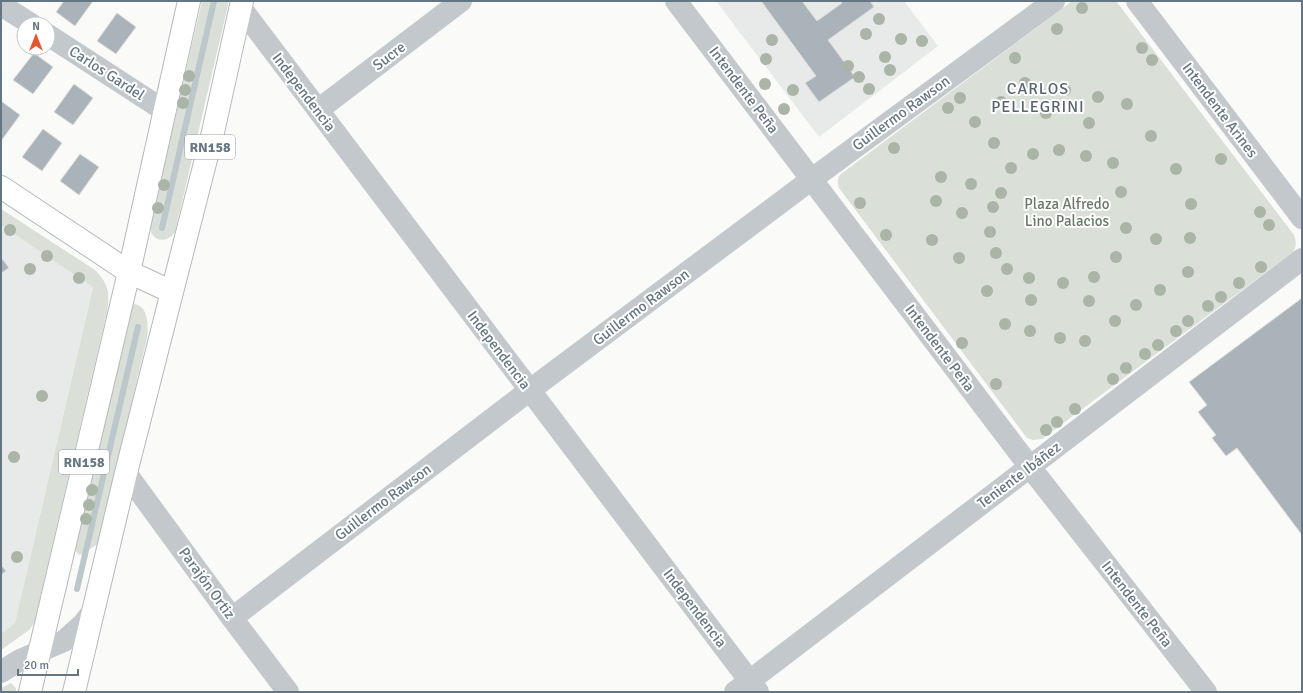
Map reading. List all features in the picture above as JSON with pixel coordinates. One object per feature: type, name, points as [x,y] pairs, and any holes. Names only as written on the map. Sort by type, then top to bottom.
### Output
[{"type":"main road","name":"RN158","points":[[30,692],[129,272],[189,1]]},
{"type":"main road","name":"RN158","points":[[74,692],[126,472],[214,132],[242,5]]},
{"type":"main road","points":[[1,186],[129,272],[172,292]]},
{"type":"street","name":"Sucre","points":[[318,110],[461,1]]},
{"type":"street","name":"Intendente Peña","points":[[676,1],[1030,467],[1206,692]]},
{"type":"street","name":"Guillermo Rawson","points":[[232,618],[530,390],[812,179],[1054,1]]},
{"type":"street","name":"Intendente Arines","points":[[1138,1],[1302,218]]},
{"type":"street","points":[[1,5],[18,16]]},
{"type":"street","name":"Independencia","points":[[242,5],[318,110],[530,390],[747,688]]},
{"type":"street","name":"Carlos Gardel","points":[[56,40],[165,111]]},
{"type":"street","name":"Teniente Ibáñez","points":[[747,688],[1030,467],[1302,259]]},
{"type":"street","name":"Parajón Ortiz","points":[[126,472],[232,618],[288,692]]},
{"type":"street","points":[[1,672],[20,660],[64,641],[83,624],[93,611]]},
{"type":"shaded area","points":[[716,1],[904,1],[938,46],[819,137]]},
{"type":"shaded area","points":[[1,225],[93,286],[15,623],[1,634]]},
{"type":"green space","points":[[202,1],[229,1],[175,232],[172,236],[164,240],[160,240],[153,236],[150,227]]},
{"type":"green space","name":"Plaza Alfredo Lino Palacios","points":[[1072,1],[1116,1],[1294,235],[1296,246],[1293,252],[1042,439],[1033,440],[1027,438],[839,188],[838,181],[841,174]]},
{"type":"green space","points":[[1,209],[95,270],[106,284],[108,299],[107,312],[34,623],[29,630],[1,650],[1,634],[15,623],[93,287],[1,225]]},
{"type":"green space","points":[[135,304],[143,309],[147,318],[147,338],[98,544],[80,555],[75,550],[130,307]]},
{"type":"green space","points":[[11,683],[16,688],[16,692],[1,692],[1,688]]},
{"type":"building","points":[[64,1],[93,1],[75,26],[56,12]]},
{"type":"building","points":[[761,1],[802,1],[817,21],[842,3],[841,1],[870,1],[874,7],[828,40],[855,77],[819,102],[805,83],[816,76]]},
{"type":"building","points":[[117,13],[136,27],[116,54],[97,41]]},
{"type":"building","points":[[32,56],[38,56],[53,67],[33,94],[13,80]]},
{"type":"building","points":[[74,84],[93,98],[73,125],[54,112]]},
{"type":"building","points":[[1,101],[20,115],[1,141]]},
{"type":"building","points":[[43,129],[62,143],[42,171],[22,157]]},
{"type":"building","points":[[80,154],[99,167],[79,195],[60,181]]},
{"type":"building","points":[[1,257],[9,268],[1,273]]},
{"type":"building","points":[[1302,298],[1302,535],[1237,448],[1226,456],[1212,438],[1216,435],[1198,412],[1207,405],[1189,382]]},
{"type":"building","points":[[1,565],[6,571],[1,575]]},
{"type":"waterway","points":[[162,228],[214,1]]},
{"type":"waterway","points":[[77,589],[138,327]]},
{"type":"district","name":"CARLOS PELLEGRINI","points":[[1038,97]]}]
